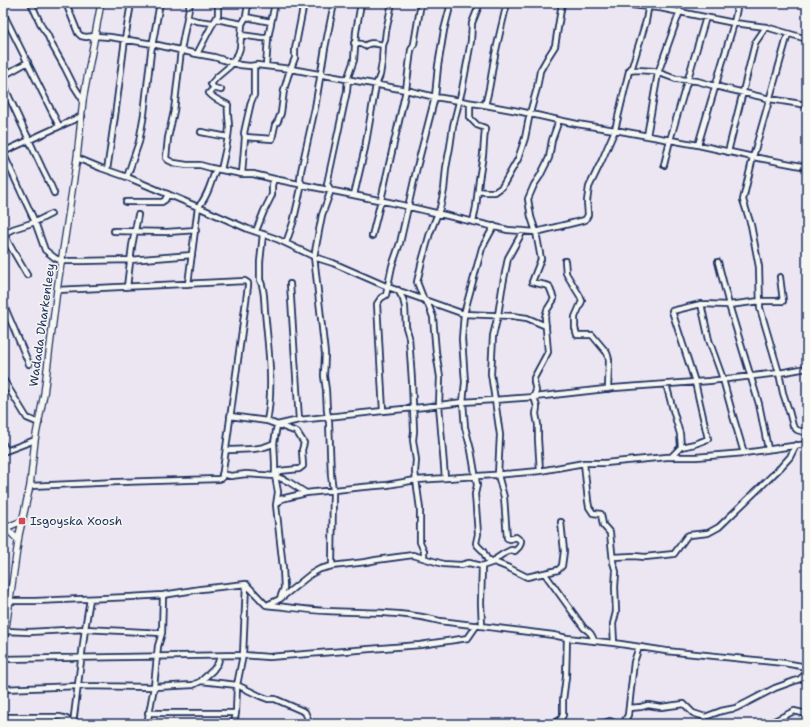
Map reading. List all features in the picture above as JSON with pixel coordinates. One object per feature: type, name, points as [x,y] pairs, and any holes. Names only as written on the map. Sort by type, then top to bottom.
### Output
[{"type":"main road","name":"Wadada Dharkenleey","points":[[3,649],[6,601],[30,486],[35,440],[44,394],[57,290],[77,158],[83,100],[101,3]]},
{"type":"main road","points":[[18,540],[5,528],[22,521]]},
{"type":"street","points":[[3,5],[7,3]]},
{"type":"street","points":[[31,3],[42,27],[83,100]]},
{"type":"street","points":[[66,3],[78,33],[81,36],[125,39],[153,44],[214,57],[240,65],[291,69],[406,90],[435,97],[530,113],[577,124],[698,145],[807,167]]},
{"type":"street","points":[[107,170],[131,3]]},
{"type":"street","points":[[127,177],[139,142],[160,3]]},
{"type":"street","points":[[190,3],[181,50],[174,111],[168,138],[166,158],[168,160],[187,165],[200,165],[242,174],[253,174],[381,200],[508,230],[536,232],[585,220],[588,215],[586,201],[589,187],[614,130],[629,71],[632,67],[646,21],[649,5]]},
{"type":"street","points":[[197,54],[218,15],[218,3]]},
{"type":"street","points":[[221,90],[214,88],[211,84],[219,74],[230,66],[238,54],[242,24],[246,17],[248,3]]},
{"type":"street","points":[[266,66],[268,38],[275,3]]},
{"type":"street","points":[[245,137],[272,139],[275,125],[281,113],[284,90],[295,58],[295,49],[304,3]]},
{"type":"street","points":[[286,243],[293,223],[302,184],[300,180],[301,171],[315,108],[334,3]]},
{"type":"street","points":[[331,190],[327,184],[347,91],[347,80],[354,60],[354,43],[361,3]]},
{"type":"street","points":[[354,195],[365,148],[376,85],[381,71],[383,45],[392,3]]},
{"type":"street","points":[[372,236],[406,90],[411,50],[414,44],[421,3]]},
{"type":"street","points":[[383,411],[377,304],[381,298],[386,295],[392,266],[400,243],[409,207],[417,167],[435,97],[444,30],[451,3]]},
{"type":"street","points":[[445,478],[439,405],[440,377],[433,316],[428,304],[424,300],[417,282],[430,233],[440,208],[453,126],[471,41],[472,23],[480,3]]},
{"type":"street","points":[[485,105],[501,24],[507,3]]},
{"type":"street","points":[[478,191],[495,192],[502,187],[518,159],[538,88],[540,71],[555,46],[562,3]]},
{"type":"street","points":[[619,3],[649,5],[734,23],[766,27],[807,39]]},
{"type":"street","points":[[698,145],[734,23],[738,3]]},
{"type":"street","points":[[647,136],[658,73],[680,11]]},
{"type":"street","points":[[3,13],[59,126]]},
{"type":"street","points":[[246,17],[271,22]]},
{"type":"street","points":[[664,165],[706,17]]},
{"type":"street","points":[[187,18],[197,21],[242,24]]},
{"type":"street","points":[[728,152],[755,43],[766,27]]},
{"type":"street","points":[[788,34],[753,157],[743,200],[751,225],[759,267],[760,308],[779,373],[783,393],[793,426],[797,430],[807,433]]},
{"type":"street","points":[[241,35],[268,38]]},
{"type":"street","points":[[354,43],[365,46],[370,43],[383,45]]},
{"type":"street","points":[[3,76],[28,62]]},
{"type":"street","points":[[242,174],[244,133],[254,95],[254,66]]},
{"type":"street","points":[[629,71],[636,70],[654,72],[676,79],[697,81],[770,99],[807,105]]},
{"type":"street","points":[[3,84],[54,193]]},
{"type":"street","points":[[188,284],[198,207],[201,204],[218,169],[228,137],[228,105],[222,101],[214,99],[209,93],[214,88]]},
{"type":"street","points":[[470,103],[470,118],[485,128],[474,222]]},
{"type":"street","points":[[82,116],[3,153],[45,250],[62,261],[130,260],[192,256]]},
{"type":"street","points":[[540,471],[538,425],[536,414],[537,407],[534,398],[536,391],[534,378],[548,352],[545,317],[547,310],[554,299],[549,286],[532,282],[541,259],[536,232],[530,217],[528,199],[549,158],[552,140],[558,126],[558,120]]},
{"type":"street","points":[[201,132],[228,137]]},
{"type":"street","points":[[77,158],[127,177],[286,243],[321,260],[333,263],[388,287],[424,300],[464,314],[527,318],[546,326]]},
{"type":"street","points":[[256,231],[264,211],[271,200],[274,179]]},
{"type":"street","points":[[331,190],[322,215],[314,257],[325,354],[324,376],[333,490],[332,566]]},
{"type":"street","points":[[126,202],[162,202],[168,194]]},
{"type":"street","points":[[4,234],[51,214]]},
{"type":"street","points":[[128,287],[134,231],[138,215]]},
{"type":"street","points":[[494,226],[482,248],[464,314],[462,339],[465,382],[463,402],[465,427],[470,442],[476,485],[475,497],[478,534],[476,543],[483,551],[487,559],[510,568],[518,573],[527,577],[545,574],[558,570],[562,566],[564,551],[561,522]]},
{"type":"street","points":[[3,227],[4,234],[27,275]]},
{"type":"street","points":[[114,231],[167,232],[196,230]]},
{"type":"street","points":[[266,605],[280,599],[311,574],[320,569],[332,566],[413,555],[443,564],[461,565],[469,563],[482,566],[494,562],[503,554],[519,547],[521,541],[516,537],[510,539],[507,538],[504,497],[498,475],[500,435],[491,374],[493,336],[508,258],[523,231]]},
{"type":"street","points":[[263,234],[260,280],[262,283],[268,335],[270,383],[269,411],[266,421]]},
{"type":"street","points":[[565,261],[566,273],[582,301],[575,317],[575,328],[577,335],[592,335],[606,353],[609,360],[608,389]]},
{"type":"street","points":[[718,262],[729,305],[759,404],[768,450]]},
{"type":"street","points":[[671,457],[681,447],[708,439],[695,382],[672,311],[700,304],[729,305],[784,301],[780,277]]},
{"type":"street","points":[[30,486],[222,478],[248,283],[245,281],[57,290]]},
{"type":"street","points":[[290,284],[299,420]]},
{"type":"street","points":[[398,290],[405,307],[406,327],[409,338],[414,431],[413,440],[416,460],[415,472],[420,509],[420,542],[424,551],[424,558]]},
{"type":"street","points":[[3,303],[29,364]]},
{"type":"street","points":[[700,304],[744,453]]},
{"type":"street","points":[[277,425],[299,420],[463,402],[534,398],[608,389],[750,377],[807,368]]},
{"type":"street","points":[[3,379],[27,418],[39,424]]},
{"type":"street","points":[[666,384],[680,434],[681,447]]},
{"type":"street","points":[[230,416],[266,421],[297,432],[301,437],[304,443],[302,450],[303,466],[299,469],[279,471],[275,476]]},
{"type":"street","points":[[277,425],[274,444],[275,476],[278,492],[276,505],[284,588],[280,599]]},
{"type":"street","points":[[3,444],[4,451],[35,440]]},
{"type":"street","points":[[226,450],[262,448],[274,444]]},
{"type":"street","points":[[276,505],[281,499],[306,493],[388,485],[416,480],[540,471],[584,463],[605,463],[671,457],[696,457],[744,453],[807,444]]},
{"type":"street","points":[[613,557],[674,554],[687,536],[708,533],[719,527],[780,468],[790,457],[796,445]]},
{"type":"street","points":[[584,463],[589,507],[593,512],[601,514],[603,525],[610,533],[616,572],[616,612],[613,624],[614,643]]},
{"type":"street","points":[[222,474],[232,476],[246,474],[275,476],[289,482],[306,493]]},
{"type":"street","points":[[3,521],[5,528]]},
{"type":"street","points":[[482,566],[482,626]]},
{"type":"street","points":[[545,574],[584,628],[590,632],[594,641]]},
{"type":"street","points":[[6,601],[90,599],[163,595],[246,584]]},
{"type":"street","points":[[246,584],[266,605],[325,611],[423,617],[440,621],[614,643],[639,648],[784,663],[807,667]]},
{"type":"street","points":[[234,724],[237,685],[243,655],[246,584]]},
{"type":"street","points":[[147,724],[154,687],[158,646],[162,633],[163,595]]},
{"type":"street","points":[[72,724],[90,599]]},
{"type":"street","points":[[3,658],[243,655],[269,657],[420,645],[468,638],[476,625]]},
{"type":"street","points":[[5,631],[29,632],[85,629],[162,633]]},
{"type":"street","points":[[554,724],[561,719],[563,715],[567,638]]},
{"type":"street","points":[[623,724],[628,716],[634,662],[639,648]]},
{"type":"street","points":[[3,689],[78,686],[154,687],[193,685],[201,681],[213,670],[218,663],[220,656]]},
{"type":"street","points":[[629,708],[641,708],[648,705],[661,707],[684,704],[693,713],[705,717],[721,710],[736,708],[774,688],[800,679],[807,673]]},
{"type":"street","points":[[201,681],[237,685],[268,699],[275,699],[302,710],[313,724]]},
{"type":"street","points":[[768,724],[794,711],[807,714]]},
{"type":"street","points":[[148,713],[236,713]]},
{"type":"street","points":[[3,718],[59,717],[70,721],[72,724]]},
{"type":"street","points":[[561,719],[563,724]]},
{"type":"street","points":[[601,724],[610,722],[616,724]]},
{"type":"place","name":"Isgoyska Xoosh","points":[[22,521]]}]
